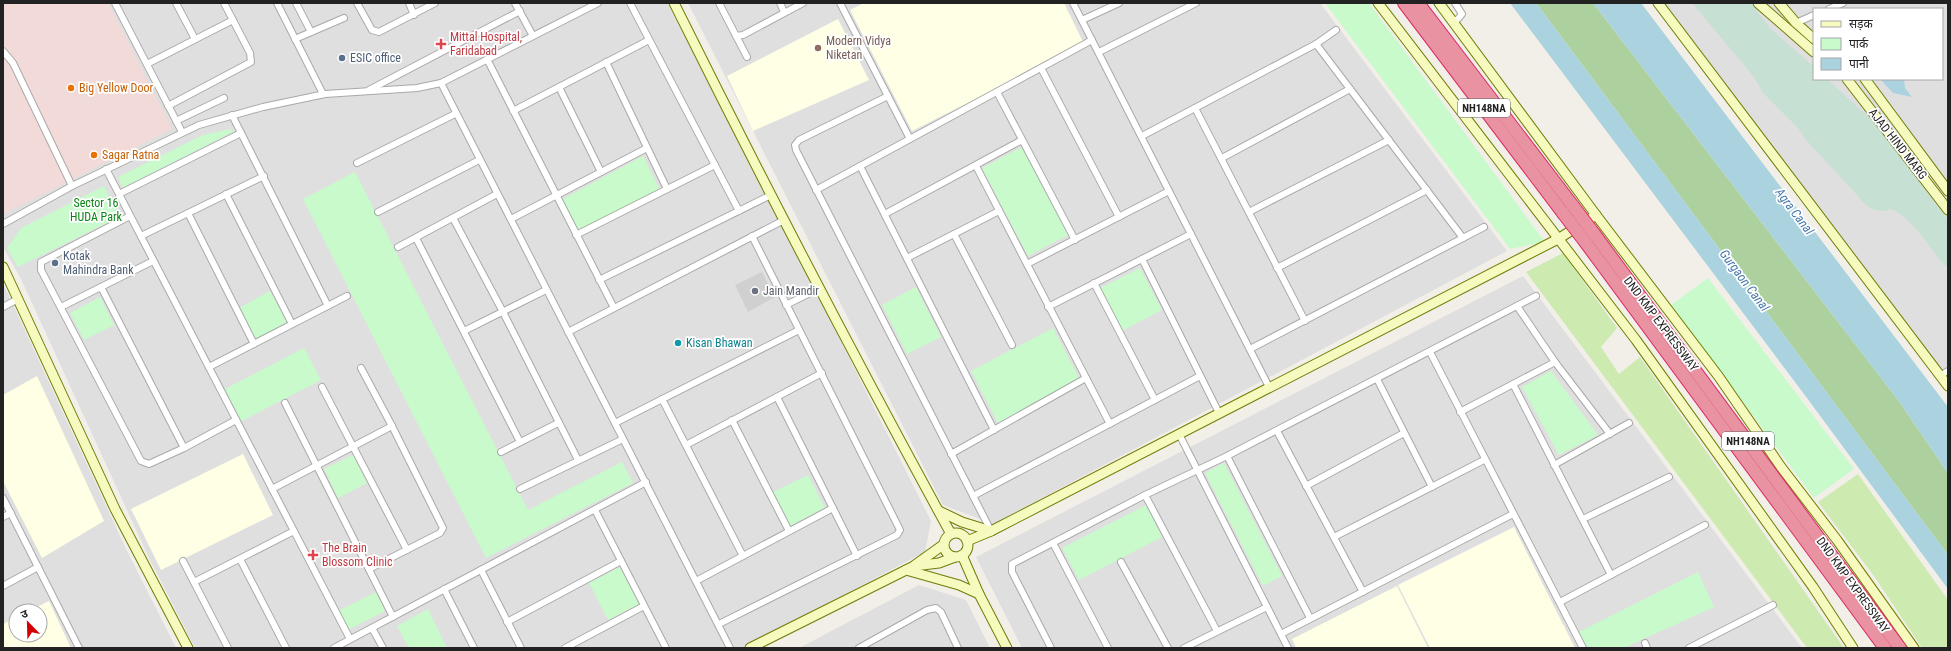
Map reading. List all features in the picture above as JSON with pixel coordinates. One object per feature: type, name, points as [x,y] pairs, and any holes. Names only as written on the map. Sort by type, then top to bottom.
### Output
[{"type":"highway","name":"DND KMP EXPRESSWAY","points":[[1404,3],[1586,243],[1885,648]]},
{"type":"highway","name":"DND KMP EXPRESSWAY","points":[[1418,3],[1595,235],[1900,648]]},
{"type":"street","points":[[115,3],[182,132]]},
{"type":"street","points":[[176,3],[195,39]]},
{"type":"street","points":[[168,106],[251,62],[250,53],[224,3]]},
{"type":"street","points":[[277,3],[323,94]]},
{"type":"street","points":[[296,3],[311,32]]},
{"type":"street","points":[[358,3],[369,26],[375,32],[379,32],[414,15],[434,3]]},
{"type":"street","points":[[409,3],[414,15]]},
{"type":"street","points":[[515,3],[533,36]]},
{"type":"street","points":[[3,224],[72,186],[182,132],[232,115],[323,94],[417,88],[441,82],[598,3]]},
{"type":"street","points":[[630,3],[739,211]]},
{"type":"street","points":[[674,3],[784,220],[951,534]]},
{"type":"street","points":[[719,3],[747,57]]},
{"type":"street","points":[[780,3],[784,12]]},
{"type":"street","points":[[736,36],[743,35],[803,3]]},
{"type":"street","points":[[840,3],[910,139]]},
{"type":"street","points":[[1073,3],[1269,387]]},
{"type":"street","points":[[1082,20],[1118,3]]},
{"type":"street","points":[[1099,52],[1196,3]]},
{"type":"street","points":[[1378,3],[1636,340],[1804,574],[1852,648]]},
{"type":"street","points":[[1439,3],[1596,215],[1719,377],[1781,467],[1837,540],[1914,648]]},
{"type":"street","points":[[1453,21],[1458,19],[1462,14],[1455,3]]},
{"type":"street","points":[[1658,3],[1893,315],[1944,373],[1948,386]]},
{"type":"street","points":[[1758,3],[1813,51]]},
{"type":"street","points":[[1779,3],[1796,23],[1813,38]]},
{"type":"street","points":[[1831,8],[1843,3]]},
{"type":"street","points":[[368,91],[520,12]]},
{"type":"street","points":[[1796,23],[1813,16]]},
{"type":"street","points":[[295,39],[344,18]]},
{"type":"street","points":[[147,64],[233,20]]},
{"type":"street","points":[[1142,136],[1316,44],[1336,30]]},
{"type":"street","points":[[513,111],[649,40]]},
{"type":"street","points":[[816,190],[1092,40]]},
{"type":"street","points":[[1316,44],[1463,238]]},
{"type":"street","points":[[3,51],[13,63],[72,186]]},
{"type":"street","points":[[487,59],[614,308]]},
{"type":"street","points":[[606,62],[667,189]]},
{"type":"street","points":[[1041,68],[1119,217]]},
{"type":"street","name":"AJAD HIND MARG","points":[[1848,80],[1948,210]]},
{"type":"street","points":[[1866,80],[1948,191]]},
{"type":"street","points":[[441,82],[455,114],[646,482],[730,648]]},
{"type":"street","points":[[559,87],[601,172]]},
{"type":"street","points":[[1222,158],[1350,89]]},
{"type":"street","points":[[997,92],[1075,240]]},
{"type":"street","points":[[888,96],[797,142],[796,150],[991,531]]},
{"type":"street","points":[[176,120],[224,98]]},
{"type":"street","points":[[1195,108],[1305,321]]},
{"type":"street","points":[[357,163],[455,114]]},
{"type":"street","points":[[232,115],[328,306]]},
{"type":"street","points":[[119,194],[241,133]]},
{"type":"street","points":[[885,214],[1022,140]]},
{"type":"street","points":[[1248,212],[1389,140]]},
{"type":"street","points":[[510,219],[647,148]]},
{"type":"street","points":[[378,212],[480,160]]},
{"type":"street","points":[[576,235],[715,165]]},
{"type":"street","points":[[860,166],[994,430]]},
{"type":"street","points":[[976,166],[1110,424]]},
{"type":"street","points":[[106,170],[350,639]]},
{"type":"street","points":[[141,236],[264,176]]},
{"type":"street","points":[[1277,268],[1427,190]]},
{"type":"street","points":[[1027,264],[1169,191]]},
{"type":"street","points":[[226,194],[292,324]]},
{"type":"street","points":[[398,247],[497,194]]},
{"type":"street","points":[[599,280],[771,195]]},
{"type":"street","points":[[907,258],[999,211]]},
{"type":"street","points":[[188,213],[254,344]]},
{"type":"street","points":[[967,541],[991,531],[1558,239],[1596,215]]},
{"type":"street","points":[[130,216],[41,262],[41,270],[141,461],[149,464],[184,448],[236,420]]},
{"type":"street","points":[[453,218],[503,312],[578,460]]},
{"type":"street","points":[[568,332],[784,220]]},
{"type":"street","points":[[1250,349],[1484,227]]},
{"type":"street","points":[[954,234],[1012,346]]},
{"type":"street","points":[[1048,307],[1191,234]]},
{"type":"street","points":[[718,624],[857,556],[900,532],[900,527],[752,236]]},
{"type":"street","points":[[416,238],[520,442]]},
{"type":"street","points":[[1142,259],[1219,413]]},
{"type":"street","points":[[61,307],[153,260]]},
{"type":"street","points":[[3,267],[16,300],[110,511],[181,648]]},
{"type":"street","points":[[3,279],[16,300],[115,508],[188,648]]},
{"type":"street","points":[[1094,283],[1155,400]]},
{"type":"street","points":[[101,287],[184,448]]},
{"type":"street","points":[[786,305],[820,288]]},
{"type":"street","points":[[464,331],[546,290]]},
{"type":"street","points":[[209,367],[347,296]]},
{"type":"street","points":[[1051,648],[1010,568],[1016,562],[1144,495],[1277,431],[1536,296]]},
{"type":"street","points":[[3,307],[16,300]]},
{"type":"street","points":[[1516,306],[1555,362],[1610,434]]},
{"type":"street","points":[[615,423],[799,330]]},
{"type":"street","points":[[1430,352],[1484,460],[1583,648]]},
{"type":"street","points":[[1460,412],[1555,362]]},
{"type":"street","points":[[361,368],[442,522],[443,528],[440,533],[369,569]]},
{"type":"street","points":[[686,444],[822,373]]},
{"type":"street","points":[[973,496],[1200,376]]},
{"type":"street","points":[[951,454],[1086,378]]},
{"type":"street","points":[[1377,379],[1432,487]]},
{"type":"street","points":[[1513,384],[1611,575]]},
{"type":"street","points":[[322,387],[407,550]]},
{"type":"street","points":[[777,397],[857,556]]},
{"type":"street","points":[[662,399],[743,556]]},
{"type":"street","points":[[285,403],[393,617]]},
{"type":"street","points":[[732,420],[789,531]]},
{"type":"street","points":[[501,452],[558,422]]},
{"type":"street","points":[[1554,465],[1629,423]]},
{"type":"street","points":[[272,489],[392,426]]},
{"type":"street","points":[[1277,431],[1363,592]]},
{"type":"street","points":[[1306,486],[1404,433]]},
{"type":"street","points":[[1179,434],[1288,648]]},
{"type":"street","points":[[520,489],[623,439]]},
{"type":"street","points":[[1227,456],[1310,618]]},
{"type":"street","points":[[1334,537],[1484,460]]},
{"type":"street","points":[[1583,519],[1669,477]]},
{"type":"street","points":[[334,648],[646,482]]},
{"type":"street","points":[[1144,495],[1217,631]]},
{"type":"street","points":[[3,498],[79,648]]},
{"type":"street","points":[[696,581],[833,508]]},
{"type":"street","points":[[595,510],[666,648]]},
{"type":"street","points":[[939,512],[962,522],[991,531]]},
{"type":"street","points":[[3,517],[11,513]]},
{"type":"street","points":[[1280,634],[1513,514]]},
{"type":"street","points":[[1560,602],[1705,525]]},
{"type":"street","points":[[194,582],[294,531]]},
{"type":"street","points":[[750,648],[910,568],[943,545],[945,538],[951,534],[958,533],[967,541],[967,549],[959,556],[939,563],[910,568]]},
{"type":"street","points":[[1053,543],[1108,648]]},
{"type":"street","points":[[943,545],[948,555],[959,556]]},
{"type":"street","points":[[959,556],[1007,648]]},
{"type":"street","points":[[240,559],[286,648]]},
{"type":"street","points":[[184,561],[228,648]]},
{"type":"street","points":[[507,622],[621,561]]},
{"type":"street","points":[[1121,562],[1168,648]]},
{"type":"street","points":[[3,586],[38,567]]},
{"type":"street","points":[[910,568],[948,581],[979,594]]},
{"type":"street","points":[[481,570],[521,648]]},
{"type":"street","points":[[444,589],[474,648]]},
{"type":"street","points":[[1688,648],[1773,605]]},
{"type":"street","points":[[565,648],[644,606]]},
{"type":"street","points":[[1184,648],[1267,607]]},
{"type":"street","points":[[859,648],[927,610],[936,608],[941,612],[958,648]]},
{"type":"street","points":[[372,628],[383,648]]},
{"type":"shaded area","points":[[3,3],[667,3],[806,272],[931,521],[925,552],[742,648],[195,648],[149,558],[21,279],[3,247]]},
{"type":"shaded area","points":[[3,3],[108,3],[172,129],[3,214]]},
{"type":"shaded area","points":[[688,3],[1320,3],[1507,251],[993,524],[943,505]]},
{"type":"shaded area","points":[[864,3],[1064,3],[1084,44],[912,131],[850,10]]},
{"type":"shaded area","points":[[1659,3],[1948,3],[1948,380]]},
{"type":"shaded area","points":[[1692,3],[1751,3],[1769,27],[1813,66],[1813,80],[1828,80],[1873,121],[1948,220],[1948,268],[1917,230],[1903,216],[1893,210],[1875,210],[1863,202],[1806,140],[1798,128],[1763,93],[1754,77]]},
{"type":"shaded area","name":"Modern Vidya Niketan","points":[[838,19],[869,80],[753,131],[727,76]]},
{"type":"shaded area","name":"Jain Mandir","points":[[762,272],[775,297],[748,312],[735,285]]},
{"type":"shaded area","points":[[1523,276],[1802,648],[1022,648],[976,557]]},
{"type":"shaded area","points":[[3,283],[126,549],[176,648],[3,648]]},
{"type":"shaded area","points":[[37,376],[104,521],[42,558],[3,481],[3,395]]},
{"type":"shaded area","points":[[243,454],[273,515],[161,570],[131,509]]},
{"type":"shaded area","points":[[1514,527],[1575,648],[1430,648],[1398,585]]},
{"type":"shaded area","points":[[919,585],[966,600],[990,648],[799,648]]},
{"type":"shaded area","points":[[1397,586],[1428,648],[1296,648],[1292,639]]},
{"type":"shaded area","points":[[49,601],[71,648],[3,648],[3,624],[8,622],[8,643],[48,643],[48,603],[45,603]]},
{"type":"green space","points":[[1325,3],[1369,3],[1545,242],[1510,249]]},
{"type":"green space","points":[[1536,3],[1593,3],[1898,400],[1948,473],[1948,555]]},
{"type":"green space","points":[[231,129],[233,132],[123,188],[118,177],[203,135]]},
{"type":"green space","points":[[1022,147],[1068,235],[1028,256],[982,168]]},
{"type":"green space","points":[[643,156],[660,190],[578,233],[561,200]]},
{"type":"green space","points":[[355,172],[528,510],[622,462],[633,483],[486,558],[303,199]]},
{"type":"green space","name":"Sector 16 HUDA Park","points":[[104,186],[119,217],[18,267],[7,248],[21,228]]},
{"type":"green space","points":[[1563,253],[1617,328],[1601,347],[1619,374],[1640,357],[1844,648],[1807,648],[1526,272]]},
{"type":"green space","points":[[1140,268],[1162,310],[1122,331],[1100,288]]},
{"type":"green space","points":[[1708,278],[1854,469],[1814,498],[1671,305]]},
{"type":"green space","points":[[916,287],[941,337],[907,354],[882,305]]},
{"type":"green space","points":[[270,291],[287,322],[256,339],[239,308]]},
{"type":"green space","points":[[100,297],[114,325],[84,340],[70,313]]},
{"type":"green space","points":[[1053,328],[1080,380],[998,423],[971,371]]},
{"type":"green space","points":[[304,348],[321,380],[240,422],[223,390]]},
{"type":"green space","points":[[1551,371],[1598,435],[1559,455],[1522,387]]},
{"type":"green space","points":[[353,455],[367,483],[338,498],[324,469]]},
{"type":"green space","points":[[1224,463],[1282,576],[1263,586],[1205,473]]},
{"type":"green space","points":[[1858,474],[1948,600],[1948,648],[1922,648],[1874,576],[1818,502]]},
{"type":"green space","points":[[808,475],[825,508],[790,526],[773,492]]},
{"type":"green space","points":[[1146,505],[1162,537],[1079,580],[1062,548]]},
{"type":"green space","points":[[620,567],[639,604],[608,620],[589,583]]},
{"type":"green space","points":[[1698,572],[1714,607],[1624,648],[1587,648],[1579,632]]},
{"type":"green space","points":[[376,592],[385,611],[348,630],[338,611]]},
{"type":"green space","points":[[428,609],[447,648],[409,648],[397,626]]},
{"type":"water","points":[[1510,3],[1536,3],[1948,555],[1948,589],[1804,394]]},
{"type":"water","name":"Agra Canal","points":[[1593,3],[1641,3],[1948,407],[1948,473],[1898,400]]},
{"type":"water","points":[[1881,80],[1904,80],[1905,88],[1912,97],[1893,93]]},
{"type":"place","name":"Mittal Hospital, Faridabad","points":[[441,44]]},
{"type":"place","name":"Modern Vidya Niketan","points":[[818,48]]},
{"type":"place","name":"ESIC office","points":[[342,58]]},
{"type":"place","name":"Big Yellow Door","points":[[71,88]]},
{"type":"place","name":"Sagar Ratna","points":[[94,155]]},
{"type":"place","name":"Kotak Mahindra Bank","points":[[55,263]]},
{"type":"place","name":"Jain Mandir","points":[[755,291]]},
{"type":"place","name":"Kisan Bhawan","points":[[678,343]]},
{"type":"place","name":"The Brain Blossom Clinic","points":[[313,555]]},
{"type":"water label","name":"Gurgaon Canal","points":[[1745,280]]}]
